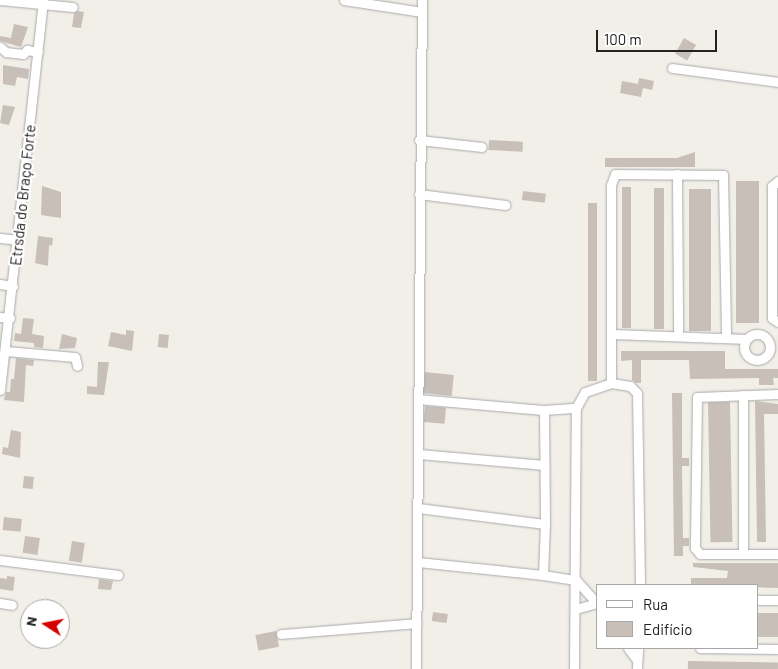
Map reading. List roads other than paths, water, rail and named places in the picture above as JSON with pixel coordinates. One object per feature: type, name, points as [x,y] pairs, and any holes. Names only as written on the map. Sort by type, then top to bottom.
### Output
[{"type":"street","points":[[0,0],[43,2],[72,7]]},
{"type":"street","points":[[344,0],[422,12]]},
{"type":"street","points":[[416,669],[422,0]]},
{"type":"street","name":"Etrsda do Braço Forte","points":[[0,390],[10,318],[43,2]]},
{"type":"street","points":[[0,47],[6,52],[24,54],[27,50],[38,52]]},
{"type":"street","points":[[672,68],[778,82]]},
{"type":"street","points":[[420,140],[482,147]]},
{"type":"street","points":[[611,383],[612,177],[619,172],[718,173],[724,177],[726,336]]},
{"type":"street","points":[[677,174],[678,334]]},
{"type":"street","points":[[778,181],[772,186],[772,320],[778,322]]},
{"type":"street","points":[[419,194],[505,205]]},
{"type":"street","points":[[0,238],[18,240]]},
{"type":"street","points":[[0,284],[13,286]]},
{"type":"street","points":[[0,317],[10,318]]},
{"type":"street","points":[[612,334],[678,334],[747,339],[758,334],[766,338],[769,349],[765,357]]},
{"type":"street","points":[[747,339],[744,347],[746,355],[757,360],[778,356]]},
{"type":"street","points":[[6,351],[76,357],[77,366]]},
{"type":"street","points":[[574,669],[576,609],[576,408],[585,392],[611,383],[630,386],[637,393],[640,584]]},
{"type":"street","points":[[778,394],[700,395],[696,398],[695,548],[700,554],[778,554]]},
{"type":"street","points":[[743,395],[743,554]]},
{"type":"street","points":[[419,398],[544,410],[576,408]]},
{"type":"street","points":[[543,575],[546,524],[544,410]]},
{"type":"street","points":[[419,454],[545,465]]},
{"type":"street","points":[[418,508],[546,524]]},
{"type":"street","points":[[0,560],[118,575]]},
{"type":"street","points":[[418,562],[576,580],[596,602]]},
{"type":"street","points":[[758,600],[778,600]]},
{"type":"street","points":[[0,603],[12,605]]},
{"type":"street","points":[[576,609],[596,603]]},
{"type":"street","points":[[281,634],[417,623]]},
{"type":"street","points":[[629,649],[637,664]]},
{"type":"street","points":[[637,664],[638,649]]},
{"type":"street","points":[[758,649],[778,649]]}]
